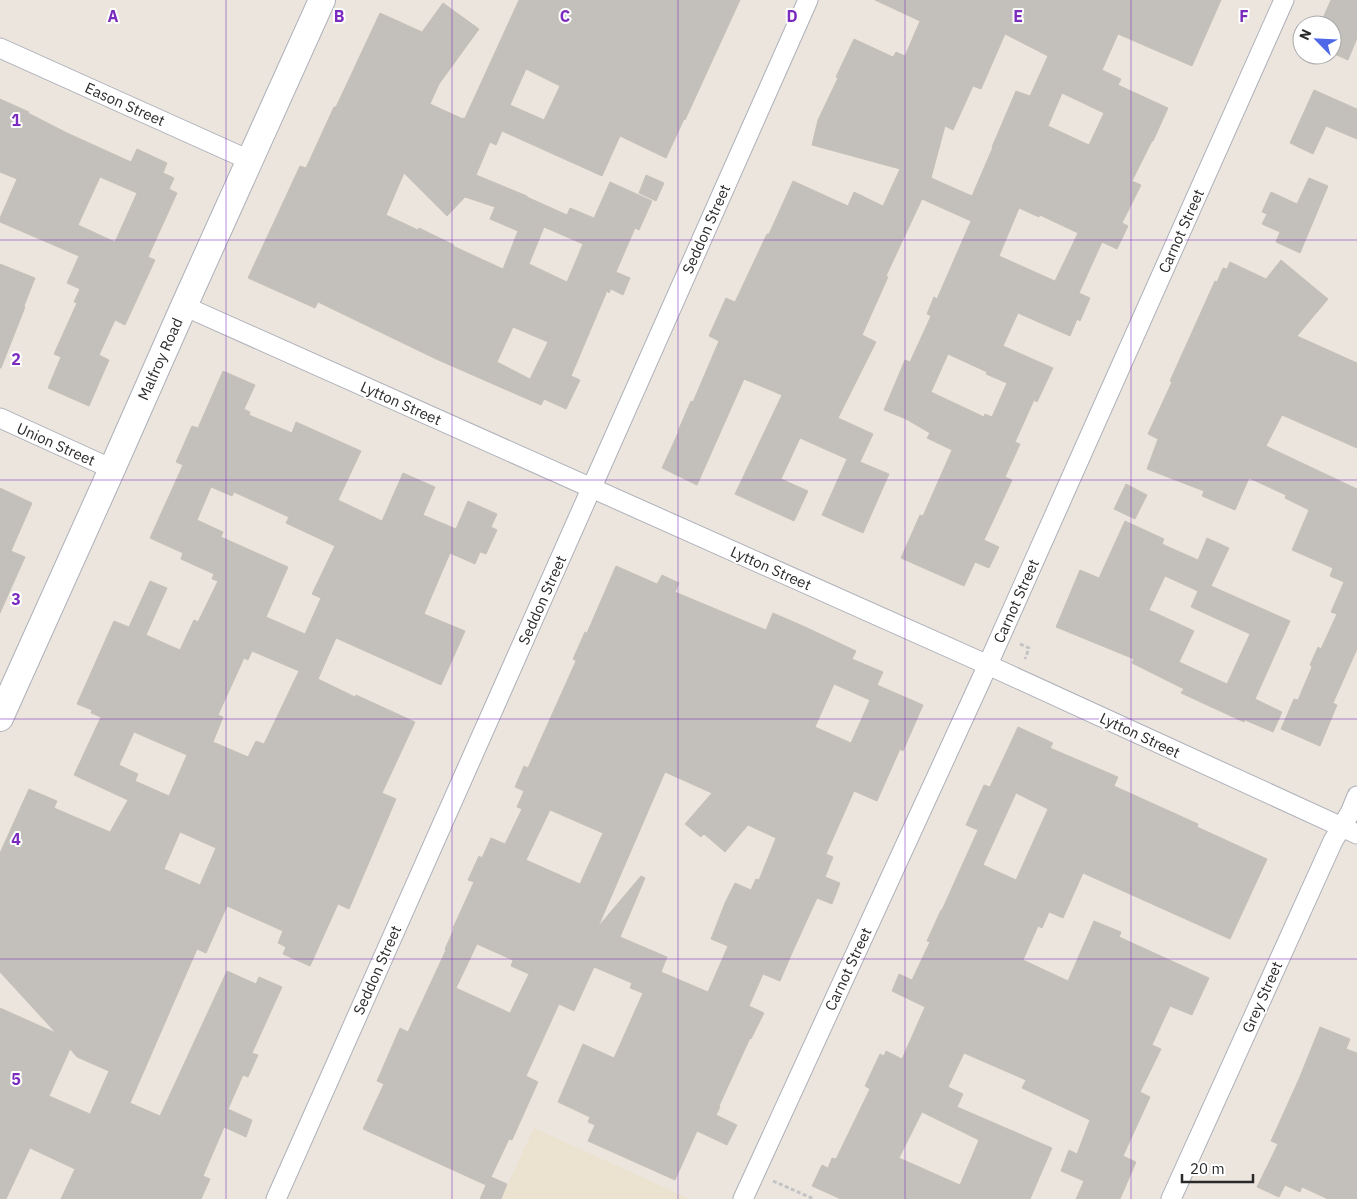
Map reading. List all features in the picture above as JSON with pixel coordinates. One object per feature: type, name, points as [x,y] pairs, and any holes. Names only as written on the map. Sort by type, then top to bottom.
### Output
[{"type":"main road","name":"Malfroy Road","points":[[0,718],[322,0]]},
{"type":"street","name":"Seddon Street","points":[[276,1199],[808,0]]},
{"type":"street","name":"Carnot Street","points":[[743,1199],[988,665],[1284,0]]},
{"type":"street","name":"Eason Street","points":[[0,48],[249,160]]},
{"type":"street","name":"Lytton Street","points":[[184,306],[988,665],[1349,830]]},
{"type":"street","name":"Union Street","points":[[0,418],[112,469]]},
{"type":"street","name":"Grey Street","points":[[1172,1199],[1332,841],[1349,830],[1350,813],[1357,796]]},
{"type":"path","points":[[1023,664],[1029,648]]},
{"type":"path","points":[[754,1174],[814,1199]]},
{"type":"shaded area","points":[[534,1128],[690,1199],[501,1199]]},
{"type":"building","points":[[519,0],[740,0],[666,158],[620,136],[602,176],[502,131],[496,145],[490,142],[476,175],[567,215],[570,208],[594,218],[610,182],[652,201],[639,230],[635,228],[616,272],[630,278],[623,295],[611,289],[609,293],[607,291],[571,376],[580,380],[566,409],[544,399],[541,405],[436,359],[318,302],[315,308],[248,278],[300,166],[306,168],[380,13],[422,32],[443,3],[479,29],[439,84],[430,104],[463,119]],"holes":[[[526,69],[560,86],[544,120],[510,105]],[[404,173],[447,216],[465,197],[495,207],[490,219],[518,231],[503,269],[419,228],[418,230],[386,215]],[[544,227],[583,244],[567,282],[529,264]],[[513,327],[548,342],[530,379],[497,362]]]},
{"type":"building","points":[[875,0],[1221,0],[1192,66],[1118,34],[1102,70],[1121,79],[1118,85],[1168,108],[1132,181],[1141,185],[1122,223],[1128,226],[1117,249],[1102,242],[1079,293],[1090,298],[1080,321],[1077,319],[1070,336],[1018,313],[1003,346],[1053,368],[1037,402],[1034,400],[1015,442],[1020,444],[1005,477],[1012,480],[984,540],[999,547],[989,568],[975,562],[964,586],[901,558],[920,515],[923,516],[952,450],[927,438],[930,433],[906,419],[884,410],[905,360],[910,362],[931,316],[927,314],[934,297],[937,299],[971,221],[922,199],[886,276],[888,277],[862,335],[876,342],[838,418],[873,434],[860,462],[889,474],[863,533],[822,515],[847,459],[800,438],[781,479],[808,491],[794,521],[735,494],[782,395],[744,379],[697,485],[662,468],[719,341],[709,336],[726,298],[735,302],[793,181],[848,206],[854,192],[883,206],[900,169],[812,145],[818,120],[854,39],[893,57],[896,52],[905,56],[920,21]],"holes":[[[1005,34],[1048,56],[1030,96],[1016,91],[972,196],[931,178],[945,126],[953,130],[973,86],[981,89]],[[1062,93],[1104,113],[1089,145],[1048,126]],[[1019,208],[1039,217],[1040,215],[1078,233],[1055,281],[999,256]],[[948,354],[1007,383],[992,417],[985,414],[984,417],[931,392]]]},
{"type":"building","points":[[1331,0],[1357,0],[1357,38],[1348,60],[1342,57],[1342,15],[1324,15]]},
{"type":"building","points":[[1314,90],[1357,109],[1357,139],[1326,126],[1313,154],[1290,143]]},
{"type":"building","points":[[0,99],[29,112],[67,133],[131,162],[137,149],[167,163],[163,173],[174,178],[169,189],[177,193],[148,257],[155,260],[125,325],[115,320],[99,355],[109,360],[89,406],[48,388],[61,357],[54,354],[77,303],[74,302],[80,289],[67,283],[79,256],[0,222],[17,179],[0,172]],"holes":[[[100,177],[137,193],[115,242],[78,225]]]},
{"type":"building","points":[[646,175],[664,183],[656,201],[639,193]]},
{"type":"building","points":[[1309,178],[1328,186],[1300,253],[1276,242],[1280,232],[1262,224],[1267,214],[1262,212],[1271,192],[1297,204]]},
{"type":"building","points":[[1281,260],[1328,299],[1297,336],[1357,363],[1357,448],[1282,415],[1266,446],[1357,489],[1357,649],[1333,703],[1337,705],[1320,746],[1281,729],[1294,699],[1298,700],[1318,647],[1321,649],[1337,614],[1331,612],[1344,582],[1330,576],[1333,568],[1292,550],[1309,510],[1285,498],[1286,495],[1249,478],[1235,510],[1202,496],[1204,491],[1147,469],[1158,439],[1148,434],[1215,281],[1217,282],[1223,268],[1227,269],[1230,262],[1266,279]]},
{"type":"building","points":[[0,264],[35,278],[1,368],[0,368]]},
{"type":"building","points":[[223,371],[255,385],[244,409],[250,412],[249,415],[292,433],[296,422],[361,451],[338,500],[382,521],[403,473],[435,487],[423,515],[456,529],[468,501],[497,514],[491,527],[497,530],[486,554],[480,552],[475,564],[450,553],[424,614],[465,631],[441,685],[336,638],[318,679],[415,722],[382,793],[396,799],[349,909],[338,904],[310,966],[283,954],[286,947],[278,943],[283,931],[227,906],[206,953],[197,949],[130,1103],[160,1116],[227,971],[256,984],[259,977],[282,987],[252,1053],[258,1055],[248,1077],[243,1075],[228,1109],[252,1120],[246,1137],[224,1127],[203,1176],[210,1179],[201,1199],[61,1199],[75,1169],[30,1148],[6,1199],[0,1199],[0,1008],[56,1033],[0,972],[0,853],[29,789],[57,801],[54,808],[110,832],[128,800],[74,775],[101,717],[91,713],[92,710],[77,704],[114,621],[129,627],[150,581],[167,588],[146,635],[180,650],[194,620],[198,622],[218,581],[212,579],[214,574],[181,559],[183,553],[150,538],[183,465],[176,462],[192,426],[198,428]],"holes":[[[211,487],[232,496],[234,492],[289,517],[286,523],[335,546],[312,594],[321,598],[305,634],[266,617],[288,567],[221,537],[223,532],[197,520]],[[252,651],[299,671],[264,744],[256,741],[248,757],[213,742],[223,717],[218,715],[244,658],[248,660]],[[134,732],[187,755],[169,796],[135,781],[138,774],[119,765]],[[180,832],[216,848],[200,885],[164,869]],[[70,1049],[77,1057],[109,1071],[90,1114],[49,1096]]]},
{"type":"building","points":[[1126,484],[1147,495],[1135,519],[1114,509]]},
{"type":"building","points":[[0,488],[32,503],[11,551],[25,557],[0,613]]},
{"type":"building","points":[[1125,521],[1164,539],[1162,544],[1198,560],[1207,538],[1229,548],[1211,586],[1290,621],[1255,699],[1282,712],[1273,732],[1245,720],[1244,722],[1181,693],[1184,689],[1132,663],[1134,659],[1056,627],[1080,570],[1099,578]],"holes":[[[1165,576],[1198,591],[1191,607],[1250,634],[1227,684],[1179,662],[1194,631],[1149,610]]]},
{"type":"building","points":[[616,566],[657,584],[662,575],[679,583],[675,592],[766,630],[773,613],[856,651],[852,659],[883,672],[877,685],[923,705],[903,751],[900,749],[877,801],[854,791],[826,854],[833,857],[825,877],[840,883],[832,904],[817,898],[780,981],[763,974],[749,1006],[764,1013],[750,1038],[716,1115],[737,1125],[727,1145],[697,1131],[675,1180],[588,1141],[595,1125],[588,1122],[590,1117],[558,1102],[583,1044],[614,1058],[643,993],[630,988],[632,983],[594,967],[574,1011],[559,1004],[526,1076],[538,1082],[512,1140],[509,1139],[491,1177],[507,1184],[501,1199],[480,1199],[486,1185],[363,1129],[384,1084],[377,1081],[400,1028],[408,1032],[446,950],[453,928],[474,882],[468,880],[479,856],[482,858],[491,838],[505,844],[522,809],[517,807],[524,791],[515,787],[524,766],[528,768],[576,661],[573,659],[585,632],[587,633]],"holes":[[[834,684],[870,700],[851,743],[815,727]],[[665,772],[712,793],[685,824],[701,837],[704,834],[725,852],[748,825],[776,838],[759,880],[756,879],[751,890],[735,883],[725,903],[711,939],[728,946],[708,992],[661,972],[667,957],[620,937],[645,878],[641,876],[598,927]],[[550,810],[603,833],[580,884],[526,860]],[[477,944],[513,960],[511,966],[529,974],[510,1013],[456,988]]]},
{"type":"building","points":[[1018,727],[1053,743],[1050,748],[1118,777],[1114,786],[1198,824],[1197,827],[1267,859],[1230,939],[1083,873],[1063,918],[1049,912],[1042,928],[1038,926],[1023,960],[1068,981],[1094,921],[1121,932],[1119,937],[1209,978],[1192,1015],[1170,1006],[1152,1045],[1161,1049],[1140,1092],[1150,1097],[1123,1156],[1136,1162],[1120,1199],[1076,1199],[1084,1181],[1061,1171],[1069,1150],[1077,1154],[1090,1120],[1022,1088],[1026,1080],[964,1053],[948,1087],[963,1094],[957,1107],[1052,1148],[1030,1199],[841,1199],[812,1186],[822,1165],[828,1168],[832,1158],[836,1159],[870,1089],[865,1086],[880,1054],[884,1056],[886,1051],[902,1059],[925,1007],[892,991],[899,974],[912,980],[930,942],[927,941],[978,830],[966,825],[984,785],[990,787]],"holes":[[[1016,793],[1048,809],[1016,880],[983,865]],[[922,1112],[979,1140],[960,1185],[899,1158]]]},
{"type":"building","points":[[1320,1027],[1350,1039],[1346,1049],[1357,1053],[1357,1199],[1328,1199],[1302,1187],[1300,1192],[1285,1185],[1279,1197],[1257,1187],[1278,1144],[1271,1141]]}]
